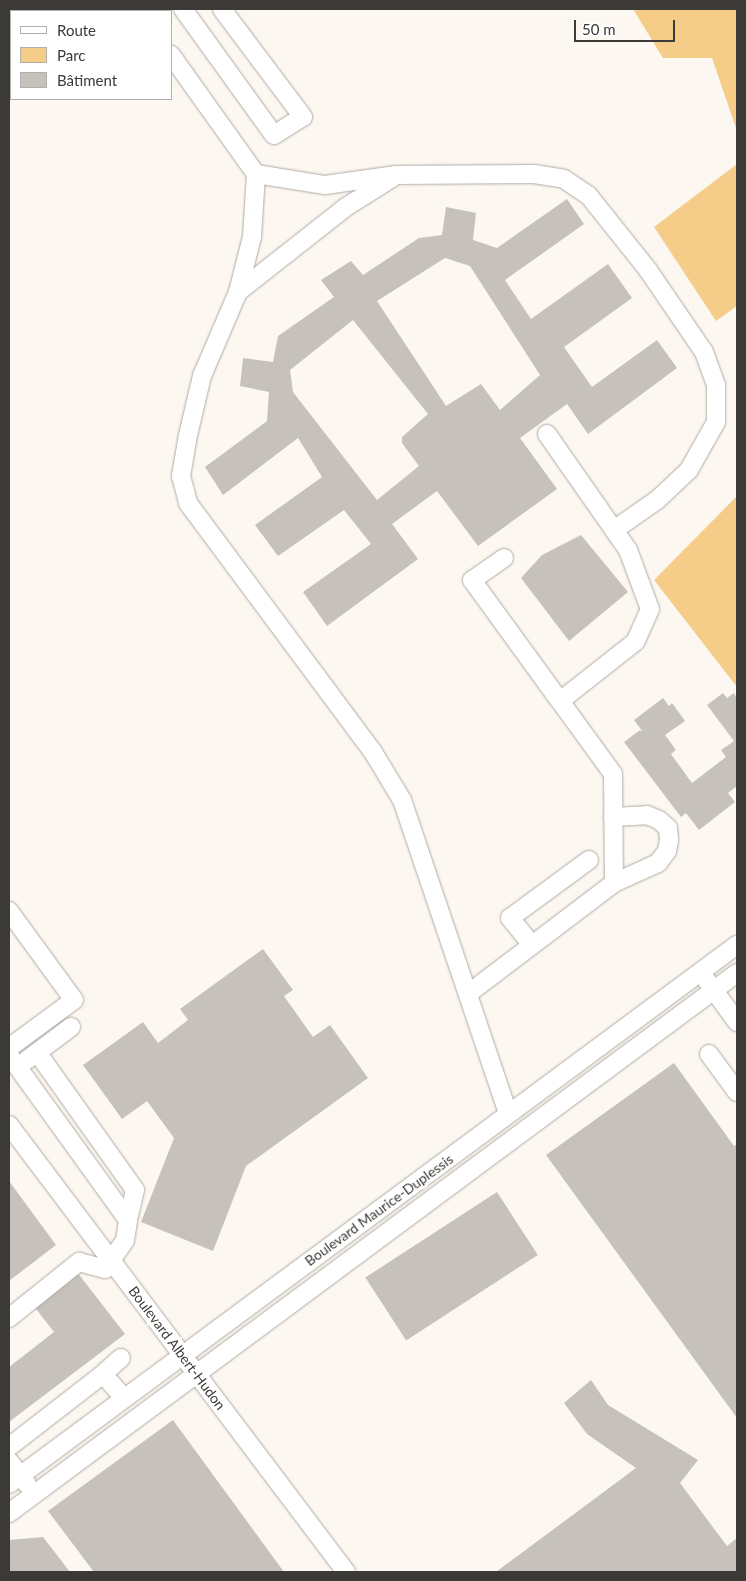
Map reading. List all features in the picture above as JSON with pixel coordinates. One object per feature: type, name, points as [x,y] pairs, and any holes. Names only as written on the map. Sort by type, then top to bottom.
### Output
[{"type":"street","points":[[183,9],[274,135],[303,117],[222,9]]},
{"type":"street","points":[[172,56],[256,174],[252,237],[238,292],[202,376],[188,435],[181,476],[188,503],[373,752],[402,800],[508,1113]]},
{"type":"street","points":[[256,174],[325,185],[396,175],[534,174],[564,179],[589,196],[648,270],[704,352],[716,385],[716,422],[689,470],[657,500],[614,530]]},
{"type":"street","points":[[238,292],[346,207],[396,175]]},
{"type":"street","points":[[547,434],[628,550],[650,609],[635,642],[560,701]]},
{"type":"street","points":[[504,558],[472,580],[613,774],[614,883]]},
{"type":"street","points":[[468,994],[614,883],[658,863],[667,851],[669,840],[668,828],[659,820],[647,815],[613,817]]},
{"type":"street","points":[[532,945],[510,918],[589,860]]},
{"type":"street","points":[[9,911],[74,1000],[9,1048]]},
{"type":"street","name":"Boulevard Maurice-Duplessis","points":[[15,1480],[737,945]]},
{"type":"street","points":[[700,973],[737,1022]]},
{"type":"street","name":"Boulevard Maurice-Duplessis","points":[[9,1512],[737,973]]},
{"type":"street","points":[[71,1028],[37,1052],[12,1065],[128,1220]]},
{"type":"street","points":[[9,1318],[79,1262],[106,1269],[125,1240],[135,1190],[37,1052]]},
{"type":"street","points":[[709,1054],[736,1088]]},
{"type":"street","points":[[523,1102],[536,1121]]},
{"type":"street","name":"Boulevard Albert-Hudon","points":[[9,1125],[346,1572]]},
{"type":"street","points":[[475,1139],[488,1158]]},
{"type":"street","points":[[434,1171],[446,1188]]},
{"type":"street","points":[[9,1447],[121,1358]]},
{"type":"street","points":[[103,1374],[124,1398]]},
{"type":"street","points":[[9,1461],[15,1480],[35,1493]]},
{"type":"green space","points":[[633,9],[737,9],[737,131],[712,58],[663,58]]},
{"type":"green space","points":[[737,164],[737,306],[716,321],[654,227]]},
{"type":"green space","points":[[737,496],[737,687],[654,580]]},
{"type":"building","points":[[567,199],[584,224],[505,280],[531,319],[608,264],[632,298],[564,347],[592,387],[657,340],[677,368],[588,434],[567,404],[520,438],[557,489],[478,546],[437,491],[392,524],[418,559],[327,626],[303,592],[371,544],[344,510],[278,556],[255,525],[322,477],[298,438],[223,495],[205,467],[267,421],[269,392],[240,386],[243,358],[273,362],[278,336],[334,297],[321,280],[351,261],[363,275],[419,238],[442,235],[446,207],[476,213],[473,240],[497,248]],"holes":[[[445,258],[470,266],[540,375],[500,410],[481,384],[446,406],[377,301]],[[353,320],[428,414],[402,437],[402,443],[419,466],[377,500],[293,392],[290,370]]]},
{"type":"building","points":[[581,535],[628,592],[569,641],[521,578],[542,555]]},
{"type":"building","points":[[723,693],[727,698],[734,693],[737,698],[737,786],[728,793],[735,802],[699,830],[686,813],[681,817],[624,742],[640,730],[643,732],[634,720],[663,698],[669,706],[672,703],[685,721],[665,735],[676,750],[671,754],[692,783],[726,757],[721,750],[734,741],[707,705]]},
{"type":"building","points":[[263,949],[293,990],[284,996],[313,1037],[330,1025],[368,1078],[246,1166],[213,1251],[141,1222],[174,1138],[147,1101],[122,1119],[83,1065],[143,1022],[158,1043],[188,1020],[180,1009]]},
{"type":"building","points":[[674,1063],[734,1146],[737,1144],[737,1418],[546,1155]]},
{"type":"building","points":[[9,1181],[56,1245],[9,1281]]},
{"type":"building","points":[[497,1192],[538,1255],[406,1340],[365,1278]]},
{"type":"building","points":[[77,1272],[125,1334],[9,1422],[9,1367],[54,1332],[33,1305]]},
{"type":"building","points":[[591,1380],[608,1405],[698,1460],[680,1483],[727,1546],[737,1538],[737,1572],[496,1572],[636,1468],[587,1434],[564,1403]]},
{"type":"building","points":[[173,1420],[284,1572],[94,1572],[48,1511]]},
{"type":"building","points":[[43,1537],[70,1572],[9,1572],[9,1540]]}]
